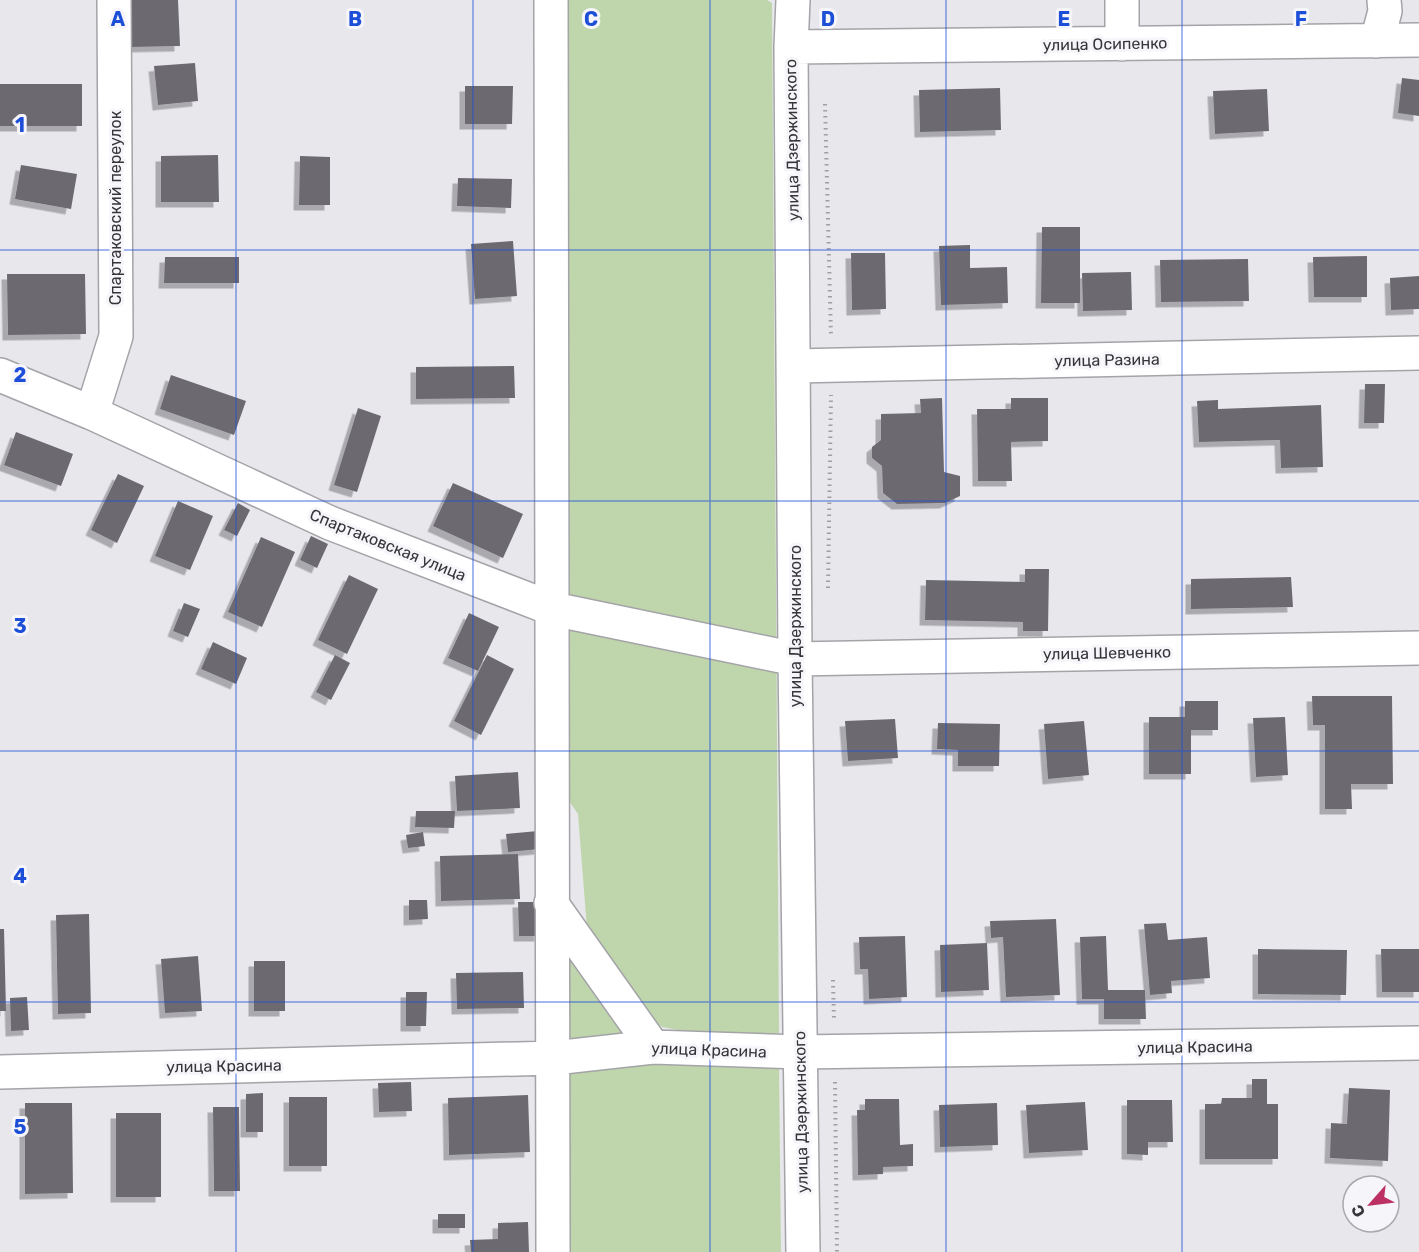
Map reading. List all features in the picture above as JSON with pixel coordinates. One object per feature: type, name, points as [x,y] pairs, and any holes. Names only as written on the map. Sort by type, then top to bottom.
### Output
[{"type":"street","name":"Спартаковский переулок","points":[[92,413],[116,336],[114,0]]},
{"type":"street","points":[[552,0],[553,1252]]},
{"type":"street","points":[[1122,0],[1122,44]]},
{"type":"street","points":[[1377,41],[1385,11],[1384,0]]},
{"type":"street","name":"улица Дзержинского","points":[[790,2],[795,659],[803,1252]]},
{"type":"street","name":"улица Осипенко","points":[[790,47],[1419,40]]},
{"type":"street","name":"улица Разина","points":[[794,366],[1419,353]]},
{"type":"street","name":"Спартаковская улица","points":[[0,375],[92,413],[330,524],[553,609],[795,659]]},
{"type":"street","name":"улица Шевченко","points":[[795,659],[1419,648]]},
{"type":"street","points":[[551,903],[652,1047]]},
{"type":"street","name":"улица Красина","points":[[0,1072],[554,1058],[652,1047],[800,1052],[1419,1043]]},
{"type":"green space","points":[[557,0],[767,0],[772,3],[779,1033],[721,1038],[662,1027],[625,995],[587,929],[578,814],[569,801]]},
{"type":"green space","points":[[556,929],[627,1039],[556,1043]]},
{"type":"green space","points":[[637,1061],[779,1065],[781,1252],[562,1252],[559,1070]]},
{"type":"building","points":[[129,0],[178,0],[180,46],[130,47]]},
{"type":"building","points":[[195,63],[198,101],[158,105],[154,66]]},
{"type":"building","points":[[1402,78],[1419,80],[1419,116],[1398,113]]},
{"type":"building","points":[[0,84],[82,84],[82,126],[0,126]]},
{"type":"building","points":[[465,86],[513,86],[512,124],[465,124]]},
{"type":"building","points":[[1000,88],[1001,130],[920,132],[919,90]]},
{"type":"building","points":[[1267,89],[1269,131],[1215,134],[1213,91]]},
{"type":"building","points":[[218,155],[219,202],[161,202],[161,156]]},
{"type":"building","points":[[300,156],[330,157],[330,205],[299,205]]},
{"type":"building","points":[[21,165],[77,174],[71,209],[15,199]]},
{"type":"building","points":[[458,178],[512,179],[511,208],[457,206]]},
{"type":"building","points":[[1042,227],[1080,227],[1080,303],[1041,303]]},
{"type":"building","points":[[513,241],[517,296],[475,299],[471,244]]},
{"type":"building","points":[[970,245],[970,268],[1007,267],[1008,303],[941,305],[939,246]]},
{"type":"building","points":[[851,253],[885,253],[886,309],[852,310]]},
{"type":"building","points":[[1367,256],[1367,297],[1314,297],[1313,257]]},
{"type":"building","points":[[165,257],[239,257],[239,283],[164,283]]},
{"type":"building","points":[[1248,259],[1249,301],[1161,302],[1160,260]]},
{"type":"building","points":[[1131,272],[1132,310],[1083,311],[1082,273]]},
{"type":"building","points":[[7,274],[85,274],[86,334],[8,335]]},
{"type":"building","points":[[1419,276],[1419,309],[1391,310],[1390,278]]},
{"type":"building","points":[[514,366],[515,398],[416,399],[416,367]]},
{"type":"building","points":[[171,375],[246,401],[234,435],[160,409]]},
{"type":"building","points":[[1365,384],[1385,384],[1384,423],[1364,423]]},
{"type":"building","points":[[942,398],[944,472],[960,476],[960,496],[945,503],[897,504],[883,493],[882,466],[872,458],[872,447],[881,440],[881,414],[921,413],[920,399]]},
{"type":"building","points":[[1011,398],[1048,398],[1048,441],[1011,442],[1012,481],[978,481],[977,409],[1011,409]]},
{"type":"building","points":[[1218,400],[1218,409],[1321,405],[1323,467],[1281,468],[1280,440],[1199,442],[1197,401]]},
{"type":"building","points":[[358,408],[381,416],[357,492],[334,485]]},
{"type":"building","points":[[16,432],[73,454],[61,486],[4,465]]},
{"type":"building","points":[[118,474],[144,486],[117,543],[91,530]]},
{"type":"building","points":[[453,483],[523,514],[503,558],[433,526]]},
{"type":"building","points":[[178,501],[213,516],[190,570],[155,556]]},
{"type":"building","points":[[238,503],[250,510],[237,536],[224,530]]},
{"type":"building","points":[[311,536],[328,544],[317,568],[300,560]]},
{"type":"building","points":[[261,537],[295,552],[262,627],[228,612]]},
{"type":"building","points":[[1025,569],[1049,569],[1048,631],[1023,631],[1023,622],[925,620],[926,580],[1025,582]]},
{"type":"building","points":[[349,575],[378,589],[347,654],[318,640]]},
{"type":"building","points":[[1291,577],[1293,607],[1191,609],[1191,579]]},
{"type":"building","points":[[184,603],[200,609],[188,637],[173,631]]},
{"type":"building","points":[[469,613],[499,627],[478,671],[448,658]]},
{"type":"building","points":[[213,642],[247,658],[236,684],[201,669]]},
{"type":"building","points":[[335,655],[350,663],[331,700],[316,692]]},
{"type":"building","points":[[487,655],[514,669],[481,735],[454,721]]},
{"type":"building","points":[[1312,696],[1392,696],[1393,784],[1351,784],[1352,809],[1325,809],[1325,725],[1313,725]]},
{"type":"building","points":[[1185,701],[1218,701],[1218,730],[1191,730],[1191,774],[1149,774],[1149,717],[1185,717]]},
{"type":"building","points":[[1285,717],[1288,775],[1256,777],[1253,718]]},
{"type":"building","points":[[895,719],[898,758],[848,761],[845,721]]},
{"type":"building","points":[[1084,721],[1089,775],[1048,779],[1044,724]]},
{"type":"building","points":[[938,723],[1000,724],[999,766],[958,766],[958,750],[937,749]]},
{"type":"building","points":[[518,772],[520,808],[457,811],[455,776]]},
{"type":"building","points":[[416,811],[455,811],[454,828],[415,827]]},
{"type":"building","points":[[538,831],[540,849],[508,852],[506,834]]},
{"type":"building","points":[[423,832],[425,846],[408,848],[406,835]]},
{"type":"building","points":[[518,854],[520,899],[441,901],[440,856]]},
{"type":"building","points":[[409,900],[427,900],[428,919],[409,920]]},
{"type":"building","points":[[518,902],[539,902],[540,936],[519,936]]},
{"type":"building","points":[[89,914],[91,1013],[58,1014],[56,915]]},
{"type":"building","points":[[1056,919],[1060,995],[1006,997],[1003,937],[991,938],[990,921]]},
{"type":"building","points":[[1166,923],[1168,940],[1207,937],[1210,978],[1171,981],[1172,993],[1150,995],[1144,924]]},
{"type":"building","points":[[0,929],[4,929],[6,1011],[0,1011]]},
{"type":"building","points":[[905,936],[907,997],[869,999],[868,969],[860,969],[859,937]]},
{"type":"building","points":[[1106,936],[1108,990],[1145,990],[1146,1019],[1104,1019],[1104,999],[1082,999],[1080,937]]},
{"type":"building","points":[[987,943],[989,990],[941,992],[940,945]]},
{"type":"building","points":[[1258,949],[1347,950],[1346,995],[1258,994]]},
{"type":"building","points":[[1381,949],[1419,949],[1419,992],[1382,992]]},
{"type":"building","points":[[198,956],[202,1011],[165,1013],[161,959]]},
{"type":"building","points":[[254,961],[285,961],[285,1011],[254,1011]]},
{"type":"building","points":[[523,972],[524,1008],[457,1009],[456,973]]},
{"type":"building","points":[[406,992],[427,992],[426,1026],[406,1026]]},
{"type":"building","points":[[27,997],[29,1030],[11,1031],[10,998]]},
{"type":"building","points":[[1252,1079],[1267,1079],[1267,1104],[1278,1104],[1278,1159],[1205,1159],[1205,1104],[1221,1104],[1222,1098],[1252,1098]]},
{"type":"building","points":[[411,1082],[412,1111],[379,1112],[378,1083]]},
{"type":"building","points":[[1349,1088],[1390,1090],[1388,1161],[1330,1158],[1331,1123],[1347,1124]]},
{"type":"building","points":[[263,1093],[263,1132],[246,1132],[246,1094]]},
{"type":"building","points":[[528,1095],[530,1152],[449,1155],[448,1098]]},
{"type":"building","points":[[289,1097],[327,1097],[327,1166],[289,1166]]},
{"type":"building","points":[[865,1099],[899,1099],[900,1145],[913,1144],[913,1166],[883,1167],[883,1174],[858,1175],[857,1110],[865,1110]]},
{"type":"building","points":[[1127,1100],[1172,1100],[1173,1142],[1148,1142],[1148,1155],[1127,1154]]},
{"type":"building","points":[[1085,1102],[1088,1150],[1029,1153],[1026,1105]]},
{"type":"building","points":[[25,1103],[72,1103],[73,1193],[25,1194]]},
{"type":"building","points":[[997,1103],[998,1145],[940,1147],[939,1105]]},
{"type":"building","points":[[213,1107],[239,1107],[240,1191],[214,1191]]},
{"type":"building","points":[[116,1113],[161,1113],[161,1197],[116,1197]]},
{"type":"building","points":[[438,1214],[465,1214],[465,1228],[438,1228]]},
{"type":"building","points":[[528,1222],[529,1252],[471,1252],[470,1240],[498,1239],[498,1223]]}]
